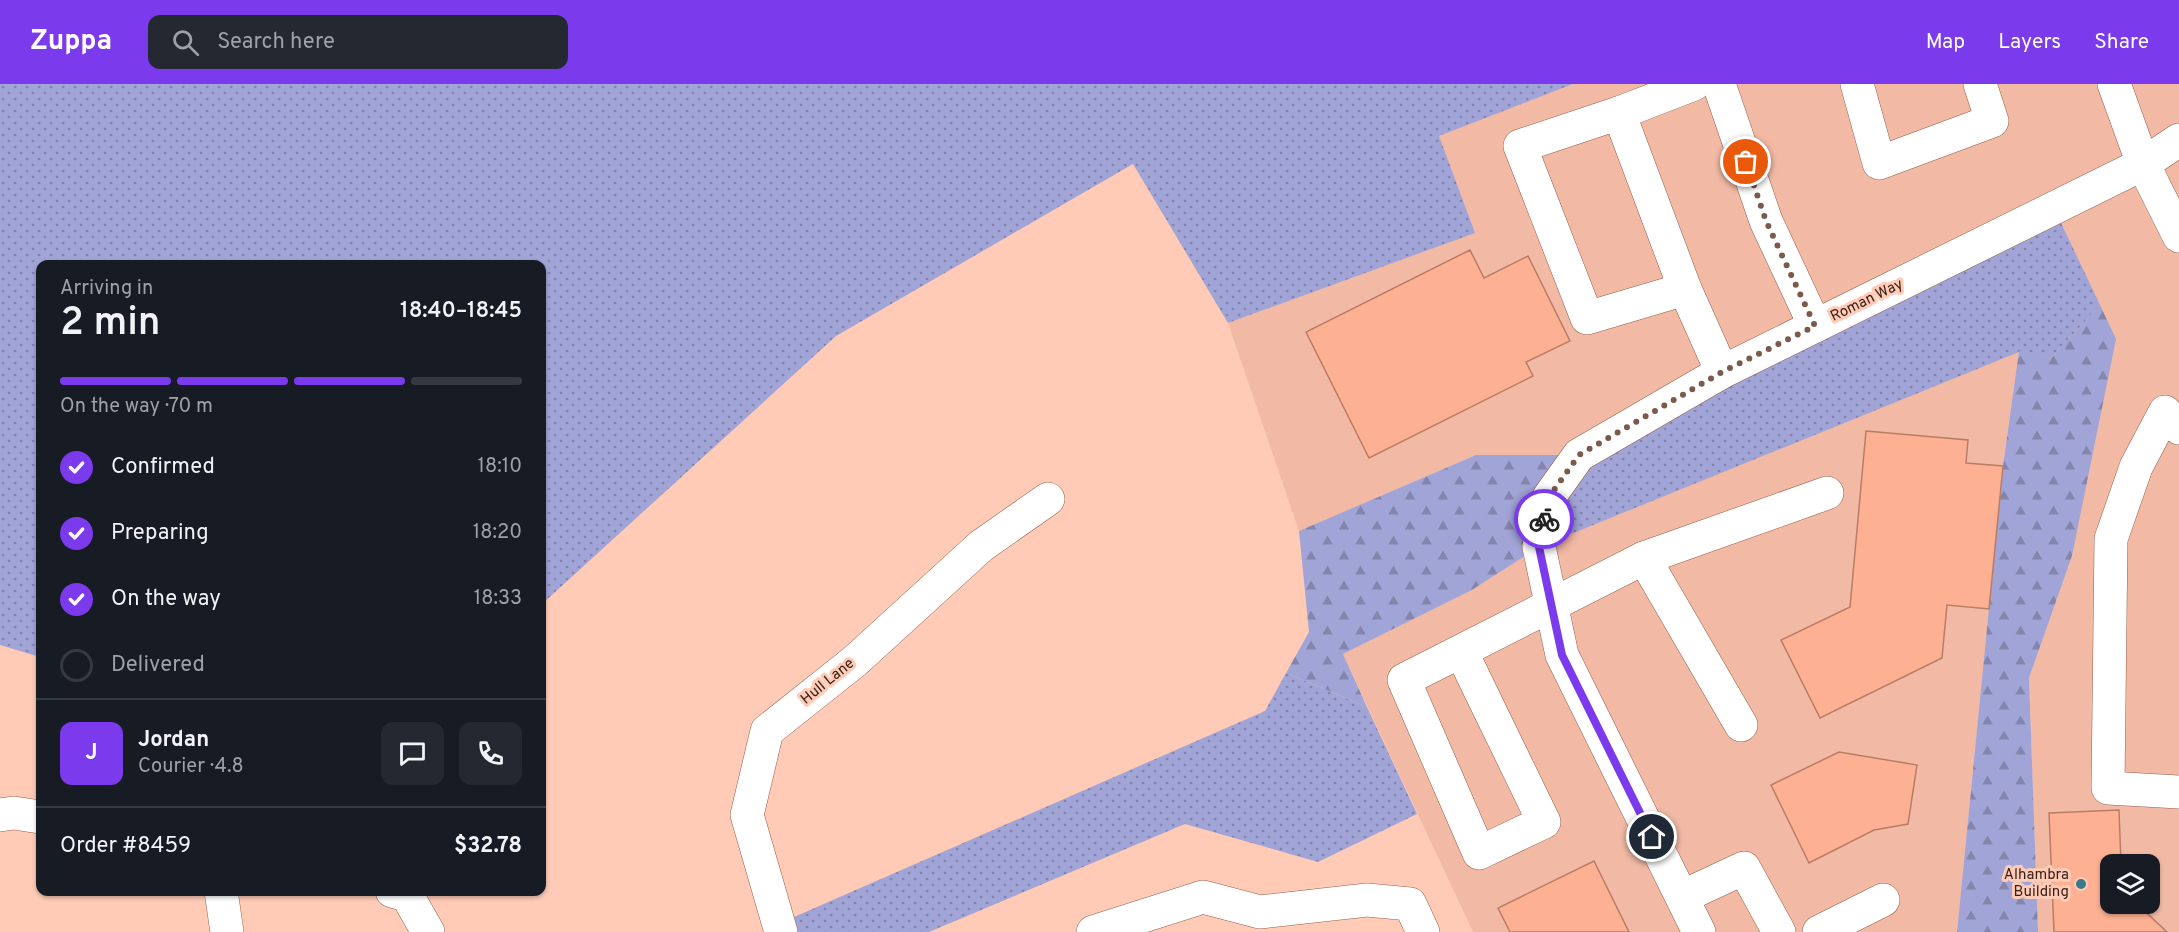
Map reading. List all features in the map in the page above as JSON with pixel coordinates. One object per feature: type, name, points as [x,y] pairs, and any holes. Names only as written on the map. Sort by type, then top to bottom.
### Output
[{"type":"street","points":[[1685,289],[1587,318],[1520,146],[1619,113],[1694,84]]},
{"type":"street","points":[[1719,84],[1766,221],[1815,326]]},
{"type":"street","points":[[1857,84],[1879,163],[1992,121],[1980,84]]},
{"type":"street","points":[[2114,84],[2144,164],[2179,236]]},
{"type":"street","points":[[1619,113],[1685,289],[1722,372]]},
{"type":"street","name":"Roman Way","points":[[1699,932],[1562,655],[1539,547],[1549,497],[1579,455],[1722,372],[2144,164],[2179,140]]},
{"type":"street","points":[[2179,428],[2165,412],[2136,467],[2111,539],[2108,788],[2179,792]]},
{"type":"street","points":[[1461,651],[1544,822],[1479,853],[1404,680],[1551,604],[1644,558],[1827,494]]},
{"type":"street","name":"Hull Lane","points":[[781,932],[747,815],[767,731],[855,661],[981,546],[1048,499]]},
{"type":"street","points":[[1644,558],[1741,725]]},
{"type":"street","points":[[0,815],[14,813],[36,816]]},
{"type":"street","points":[[1682,897],[1744,868],[1779,932]]},
{"type":"street","points":[[222,896],[227,932]]},
{"type":"street","points":[[401,896],[428,932]]},
{"type":"street","points":[[1093,932],[1203,897],[1260,912],[1367,900],[1410,904],[1423,932]]},
{"type":"street","points":[[1819,932],[1883,900]]},
{"type":"shaded area","points":[[1573,84],[2179,84],[2179,932],[2038,932],[2029,678],[2072,556],[2054,208],[1579,455],[1476,455],[1299,531],[1228,323],[1474,233],[1438,136]]},
{"type":"shaded area","points":[[2019,351],[2003,466],[1957,932],[1473,932],[1343,654],[1472,590],[1539,547]]},
{"type":"green space","points":[[0,84],[1573,84],[1439,136],[1475,233],[1228,323],[1133,164],[836,336],[546,600],[546,260],[36,260],[36,656],[0,645]]},
{"type":"green space","points":[[2054,208],[2100,305],[2052,357],[2019,352],[1539,547],[1579,455]]},
{"type":"green space","points":[[2100,305],[2116,339],[2072,556],[2029,678],[2038,932],[1957,932],[2003,466],[2019,351],[2052,357]]},
{"type":"green space","points":[[1476,455],[1579,455],[1539,547],[1472,590],[1343,654],[1367,707],[1286,673],[1309,632],[1299,531]]},
{"type":"green space","points":[[1286,673],[1367,707],[1417,814],[1318,862],[1185,824],[929,932],[781,932],[778,924],[1265,711]]},
{"type":"building","points":[[1470,250],[1484,278],[1528,256],[1570,341],[1526,362],[1533,376],[1369,458],[1306,332]]},
{"type":"building","points":[[1866,431],[1968,440],[1966,463],[2003,466],[1989,609],[1947,605],[1942,658],[1820,718],[1781,640],[1850,607]]},
{"type":"building","points":[[1839,752],[1917,765],[1908,824],[1874,830],[1809,863],[1771,785]]},
{"type":"building","name":"Alhambra Building","points":[[2119,810],[2121,854],[2100,854],[2100,914],[2148,914],[2167,932],[2054,932],[2049,813]]},
{"type":"building","points":[[1594,861],[1629,932],[1510,932],[1498,908]]},
{"type":"way so far","points":[[1544,519],[1549,497],[1579,455],[1722,372],[1815,326],[1766,221],[1746,162]]},
{"type":"place","name":"Alhambra Building","points":[[2081,884]]},
{"type":"route","points":[[1544,519],[1539,547],[1562,655],[1652,837]]}]
